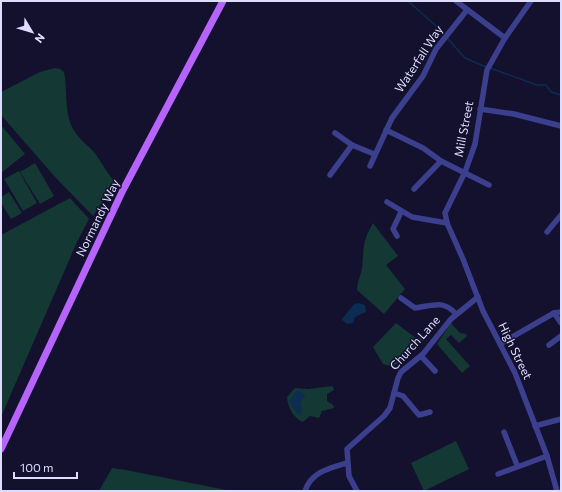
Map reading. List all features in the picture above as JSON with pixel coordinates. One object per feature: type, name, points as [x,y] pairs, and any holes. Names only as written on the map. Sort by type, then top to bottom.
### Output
[{"type":"main road","name":"Normandy Way","points":[[1,449],[123,190],[223,1]]},
{"type":"street","points":[[456,1],[505,38]]},
{"type":"street","name":"Mill Street","points":[[447,223],[446,209],[465,172],[475,144],[488,70],[505,38],[531,1]]},
{"type":"street","name":"Waterfall Way","points":[[370,166],[374,154],[396,112],[423,76],[436,49],[467,10]]},
{"type":"street","points":[[480,109],[514,114],[561,126]]},
{"type":"street","points":[[386,130],[423,148],[441,161],[489,185]]},
{"type":"street","points":[[335,133],[352,145],[374,154]]},
{"type":"street","points":[[330,176],[352,145]]},
{"type":"street","points":[[414,189],[441,161]]},
{"type":"street","points":[[387,202],[401,212],[412,217],[447,223]]},
{"type":"street","points":[[397,236],[393,229],[401,212]]},
{"type":"street","points":[[546,232],[561,215]]},
{"type":"street","name":"High Street","points":[[447,223],[483,311],[515,373],[547,456],[557,491]]},
{"type":"street","name":"Church Lane","points":[[357,491],[349,476],[347,449],[384,416],[390,408],[401,372],[421,356],[456,314],[478,297]]},
{"type":"street","points":[[401,298],[415,308],[442,304],[450,307],[456,314]]},
{"type":"street","points":[[554,312],[561,323]]},
{"type":"street","points":[[500,344],[554,312],[561,312]]},
{"type":"street","points":[[549,345],[561,336]]},
{"type":"street","points":[[421,356],[435,372]]},
{"type":"street","points":[[394,393],[404,396],[417,417],[430,412]]},
{"type":"street","points":[[535,426],[561,419]]},
{"type":"street","points":[[504,432],[517,466]]},
{"type":"street","points":[[498,474],[547,456]]},
{"type":"street","points":[[305,491],[310,480],[320,472],[347,463]]},
{"type":"green space","points":[[55,68],[64,72],[66,101],[69,119],[73,129],[96,154],[115,182],[93,216],[56,178],[1,115],[1,92],[40,72]]},
{"type":"green space","points":[[1,125],[25,154],[1,173]]},
{"type":"green space","points":[[35,163],[54,196],[40,204],[20,172]]},
{"type":"green space","points":[[19,171],[37,203],[23,211],[4,179]]},
{"type":"green space","points":[[9,192],[22,213],[11,219],[1,203],[1,197]]},
{"type":"green space","points":[[70,198],[89,219],[77,242],[1,417],[1,235]]},
{"type":"green space","points":[[373,223],[398,256],[386,265],[405,289],[384,314],[357,290],[362,268],[365,240]]},
{"type":"green space","points":[[396,323],[417,339],[423,335],[425,339],[393,367],[383,364],[373,347]]},
{"type":"green space","points":[[451,323],[460,333],[466,334],[467,336],[459,343],[451,335],[446,339],[470,366],[462,373],[437,344]]},
{"type":"green space","points":[[333,386],[334,390],[327,394],[327,401],[333,405],[334,408],[322,411],[319,418],[310,416],[303,422],[292,412],[288,404],[287,397],[295,388],[308,389]]},
{"type":"green space","points":[[456,441],[469,469],[424,491],[411,463]]},
{"type":"green space","points":[[112,468],[126,470],[231,491],[99,491]]},
{"type":"water","points":[[358,303],[365,305],[366,312],[355,317],[353,323],[347,324],[342,320],[343,318],[354,304]]},
{"type":"water","points":[[297,391],[302,392],[305,396],[300,403],[302,410],[300,415],[295,411],[289,401]]},
{"type":"waterway","points":[[408,1],[444,33]]},
{"type":"waterway","points":[[448,39],[465,58],[486,67]]},
{"type":"waterway","points":[[490,68],[537,85],[546,85],[551,92],[561,95]]}]
